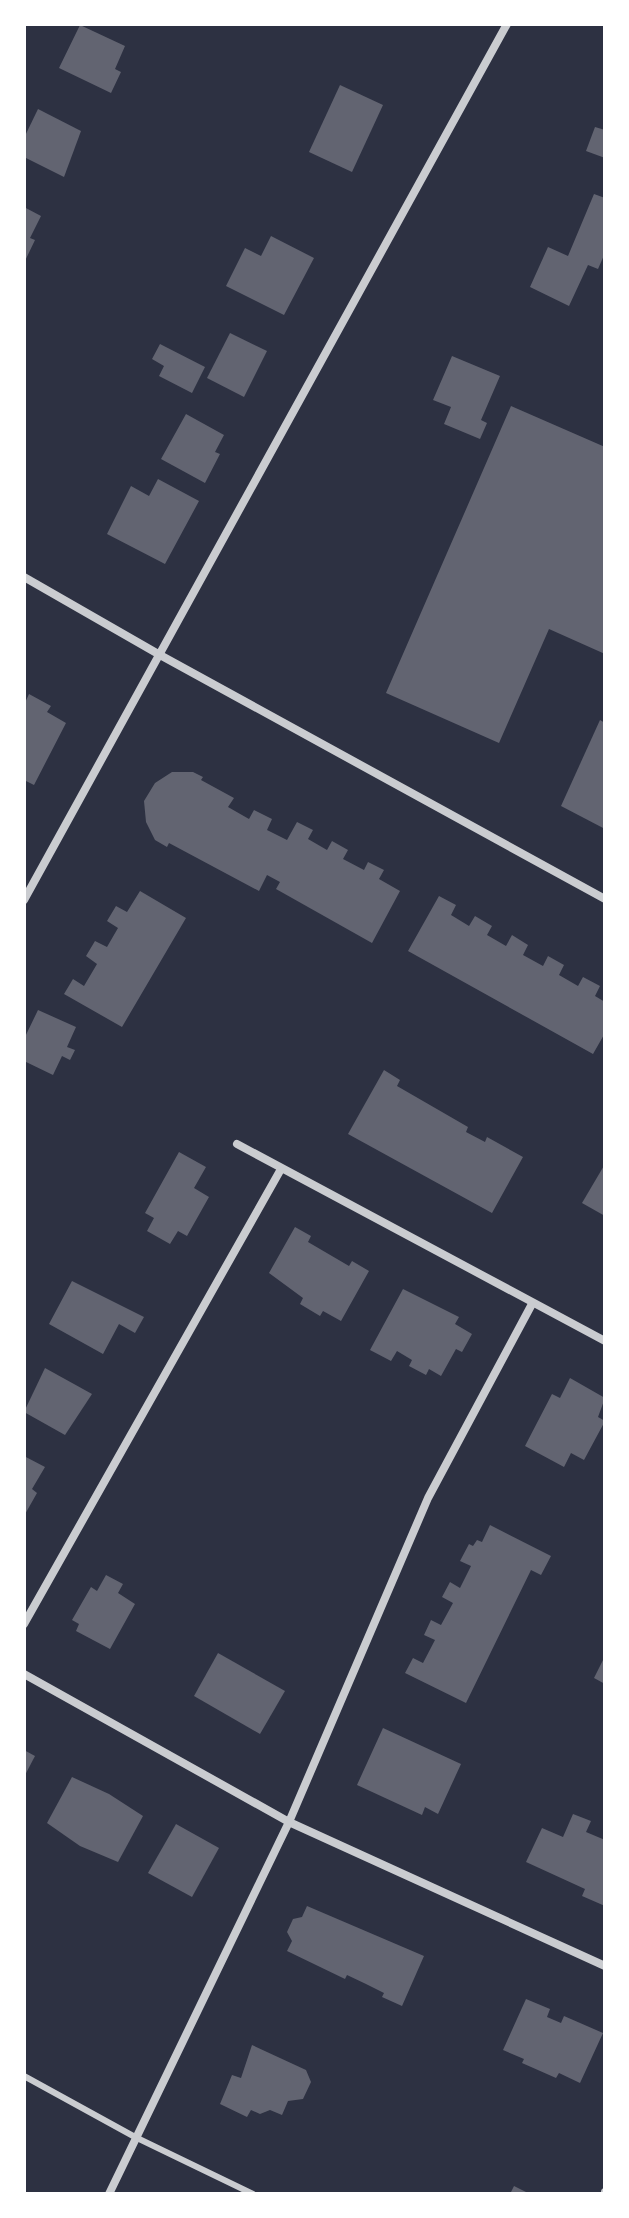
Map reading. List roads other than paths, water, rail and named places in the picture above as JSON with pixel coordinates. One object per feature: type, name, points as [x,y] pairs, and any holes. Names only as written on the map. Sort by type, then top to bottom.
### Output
[{"type":"street","points":[[24,900],[507,24]]},
{"type":"street","points":[[24,577],[605,899]]},
{"type":"street","points":[[237,1144],[605,1341]]},
{"type":"street","points":[[24,1624],[281,1169]]},
{"type":"street","points":[[109,2194],[289,1822],[428,1498],[532,1304]]},
{"type":"street","points":[[24,1674],[289,1822],[605,1966]]},
{"type":"lane","points":[[24,2076],[135,2137],[253,2194]]}]
